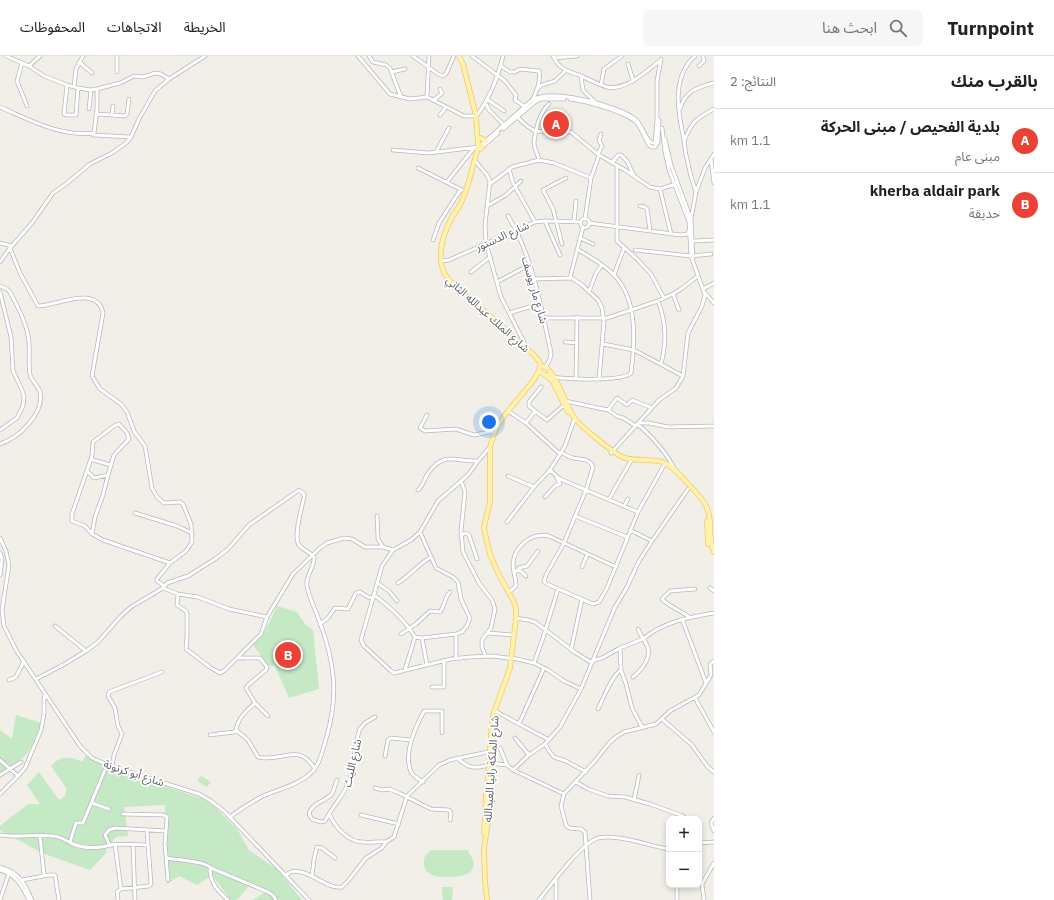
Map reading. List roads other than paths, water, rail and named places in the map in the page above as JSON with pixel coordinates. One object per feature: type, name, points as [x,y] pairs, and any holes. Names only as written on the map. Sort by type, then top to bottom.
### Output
[{"type":"main road","name":"شارع الملك عبدالله الثاني","points":[[460,56],[477,115],[481,138],[467,196],[448,229],[441,263],[453,282],[516,336],[543,367]]},
{"type":"main road","name":"شارع الملك عبدالله الثاني","points":[[477,115],[479,147],[466,191],[447,229],[441,249],[441,263],[444,274],[449,280],[534,355],[543,367]]},
{"type":"main road","points":[[481,138],[486,141]]},
{"type":"main road","points":[[543,367],[574,420],[612,452],[631,460],[658,461],[667,463],[674,470],[705,504],[709,515],[710,540],[714,552]]},
{"type":"main road","points":[[543,367],[548,375],[554,377],[565,403],[575,418],[612,452]]},
{"type":"main road","name":"شارع الملكة رانيا العبدالله","points":[[486,900],[484,853],[488,812],[488,779],[491,734],[495,711],[506,680],[516,618],[515,605],[512,596],[498,573],[492,559],[484,527],[490,502],[490,447],[495,431],[508,411],[543,367]]},
{"type":"main road","name":"شارع الملكة رانيا العبدالله","points":[[533,381],[539,377],[548,375]]},
{"type":"main road","points":[[667,463],[669,468],[702,505],[706,512],[707,539],[714,557]]},
{"type":"main road","name":"شارع الملكة رانيا العبدالله","points":[[486,900],[482,877],[482,852],[488,752],[491,716],[510,659],[514,612],[509,593]]},
{"type":"street","points":[[6,56],[29,66],[39,74],[67,85],[91,90],[120,83],[134,76],[143,77],[155,73],[161,74],[169,79]]},
{"type":"street","points":[[29,66],[40,56]]},
{"type":"street","points":[[74,87],[76,69],[83,56]]},
{"type":"street","points":[[117,56],[117,72]]},
{"type":"street","points":[[0,262],[29,227],[53,193],[64,186],[90,164],[112,153],[126,143],[131,137],[153,93],[169,79],[205,56]]},
{"type":"street","points":[[358,56],[392,95],[410,99],[427,97],[464,116],[477,115],[486,104],[498,76],[503,56]]},
{"type":"street","points":[[369,56],[373,62],[386,65],[392,72],[401,97]]},
{"type":"street","points":[[413,56],[438,74],[444,75],[454,56]]},
{"type":"street","points":[[427,97],[429,56]]},
{"type":"street","points":[[472,56],[512,88],[516,95],[516,101],[524,106]]},
{"type":"street","points":[[553,57],[577,56]]},
{"type":"street","points":[[601,85],[604,69],[622,56]]},
{"type":"street","points":[[695,56],[687,64],[681,77],[679,87],[679,110],[687,160],[696,192]]},
{"type":"street","points":[[699,66],[704,61],[703,56]]},
{"type":"street","points":[[553,57],[565,71],[601,85],[614,87],[634,80],[661,58]]},
{"type":"street","points":[[655,147],[658,142],[661,58]]},
{"type":"street","points":[[79,62],[92,73]]},
{"type":"street","points":[[22,63],[18,81],[27,106]]},
{"type":"street","points":[[628,64],[634,80]]},
{"type":"street","points":[[501,66],[510,72],[515,72],[520,69],[539,71],[540,76],[538,88],[533,99]]},
{"type":"street","points":[[392,72],[405,69]]},
{"type":"street","points":[[538,88],[542,85],[555,82],[565,71]]},
{"type":"street","points":[[581,76],[583,90],[597,103]]},
{"type":"street","points":[[679,110],[686,95],[697,88],[713,83]]},
{"type":"street","points":[[67,85],[64,114],[66,115],[76,115],[78,88]]},
{"type":"street","points":[[94,133],[97,89]]},
{"type":"street","points":[[434,100],[442,93],[440,89]]},
{"type":"street","points":[[89,109],[91,90]]},
{"type":"street","points":[[394,150],[436,152],[479,147],[516,116],[524,106],[533,99],[542,96],[575,98],[597,103],[632,120],[639,127],[649,145],[665,152]]},
{"type":"street","points":[[447,182],[479,147],[504,125],[530,105],[542,99],[573,100],[621,111],[636,119],[643,128],[649,141],[652,143],[655,142],[656,139],[658,120]]},
{"type":"street","points":[[96,114],[124,117],[126,115],[129,100]]},
{"type":"street","points":[[486,104],[489,110],[504,125]]},
{"type":"street","points":[[486,104],[504,111]]},
{"type":"street","points":[[540,160],[534,144],[542,112],[549,104]]},
{"type":"street","points":[[112,115],[113,106]]},
{"type":"street","points":[[0,107],[38,124],[76,134],[94,133],[93,135],[131,137]]},
{"type":"street","points":[[440,115],[446,107]]},
{"type":"street","points":[[684,141],[694,121],[714,109]]},
{"type":"street","points":[[516,116],[529,128],[537,130],[571,132],[598,155],[650,187],[660,189],[676,184]]},
{"type":"street","points":[[658,120],[662,128],[670,165],[676,184],[688,210],[693,241],[692,257]]},
{"type":"street","points":[[436,152],[449,128]]},
{"type":"street","points":[[662,128],[665,152],[690,220]]},
{"type":"street","points":[[570,278],[583,227],[581,222],[585,218],[591,178],[602,146],[599,140],[601,134]]},
{"type":"street","points":[[714,154],[701,177],[690,220],[692,257],[704,290],[714,303]]},
{"type":"street","points":[[612,163],[618,155],[621,155],[627,161],[634,176]]},
{"type":"street","points":[[711,159],[714,183]]},
{"type":"street","points":[[490,184],[509,169],[540,160],[554,163],[591,178]]},
{"type":"street","points":[[476,162],[487,175],[490,184],[485,225],[486,243],[496,282],[501,297],[526,346]]},
{"type":"street","points":[[617,166],[616,226],[618,242],[638,259],[651,274],[664,298]]},
{"type":"street","points":[[418,168],[466,191]]},
{"type":"street","points":[[509,169],[515,187],[535,222]]},
{"type":"street","points":[[562,244],[553,209],[543,190],[566,178]]},
{"type":"street","points":[[487,206],[506,195],[522,181]]},
{"type":"street","points":[[433,240],[439,223],[461,189]]},
{"type":"street","points":[[660,189],[671,234]]},
{"type":"street","points":[[574,221],[576,201]]},
{"type":"street","points":[[640,206],[645,206],[647,209],[650,230]]},
{"type":"street","points":[[688,210],[694,208]]},
{"type":"street","name":"شارع مار يوسف","points":[[508,216],[516,230],[529,265],[540,304],[551,353],[550,359],[543,367]]},
{"type":"street","points":[[585,218],[589,223],[671,234],[683,235],[687,234],[690,230]]},
{"type":"street","points":[[545,221],[560,256]]},
{"type":"street","name":"شارع الدستور","points":[[441,263],[535,222],[581,222]]},
{"type":"street","points":[[583,227],[587,227],[589,223]]},
{"type":"street","points":[[580,238],[593,244]]},
{"type":"street","points":[[693,241],[713,240]]},
{"type":"street","points":[[0,244],[11,247]]},
{"type":"street","points":[[11,247],[22,278],[38,306],[85,298],[94,300],[101,307],[103,313],[93,377],[100,390],[121,404],[127,412],[134,431],[144,444],[152,488],[155,494],[164,503],[178,502],[183,504],[191,524],[192,542],[189,548],[170,564],[157,579],[158,581],[163,587],[178,594],[198,597],[228,609],[267,617]]},
{"type":"street","points":[[614,275],[624,248]]},
{"type":"street","points":[[554,377],[599,379],[630,375],[634,350],[631,310],[623,288],[614,275],[602,264],[577,249]]},
{"type":"street","points":[[635,250],[692,257],[711,254]]},
{"type":"street","points":[[0,266],[7,253]]},
{"type":"street","points":[[471,272],[490,256]]},
{"type":"street","points":[[589,292],[596,273],[602,264]]},
{"type":"street","points":[[496,282],[529,265]]},
{"type":"street","points":[[543,318],[604,318],[658,301],[681,290],[698,276]]},
{"type":"street","points":[[534,279],[570,278],[576,281],[596,298],[600,304],[604,318],[599,379]]},
{"type":"street","points":[[612,452],[659,400],[676,388],[683,376],[689,329],[702,306],[704,290],[714,283]]},
{"type":"street","points":[[0,286],[8,289],[10,292],[26,329],[30,345],[30,374],[39,390],[40,399],[36,413],[24,430],[8,442],[0,444]]},
{"type":"street","points":[[0,292],[11,337],[13,371],[24,397],[23,406],[17,418],[0,430]]},
{"type":"street","points":[[673,294],[680,310]]},
{"type":"street","points":[[658,301],[665,323],[665,341],[661,364]]},
{"type":"street","points":[[510,313],[540,304]]},
{"type":"street","points":[[576,378],[577,318]]},
{"type":"street","points":[[516,336],[520,332]]},
{"type":"street","points":[[565,342],[577,343]]},
{"type":"street","points":[[603,344],[634,350],[683,376]]},
{"type":"street","points":[[508,411],[526,423],[561,453],[573,458],[586,460],[592,464],[592,470],[586,490],[564,543],[544,579],[545,583],[593,604],[599,602],[607,588],[638,512],[667,463],[666,455],[640,426],[616,416],[608,410],[565,403],[547,420],[535,411],[530,406],[529,402],[541,387]]},
{"type":"street","points":[[608,410],[617,398],[627,405],[632,400],[652,408]]},
{"type":"street","points":[[526,423],[535,411]]},
{"type":"street","points":[[427,415],[420,428],[424,431],[456,429],[474,436],[495,431]]},
{"type":"street","points":[[642,419],[649,423]]},
{"type":"street","points":[[507,522],[534,487],[550,470],[561,453],[574,420]]},
{"type":"street","points":[[637,425],[649,423],[668,426],[714,426]]},
{"type":"street","points":[[92,534],[95,517],[104,495],[111,465],[116,453],[129,439],[127,433],[119,424],[114,426],[93,442],[92,456],[72,519],[87,527],[92,534],[103,540],[170,564]]},
{"type":"street","points":[[490,447],[470,473],[435,505],[420,532],[393,550],[382,566],[362,636],[362,642],[366,648],[391,671],[397,672],[444,661],[485,656],[534,663],[564,681],[581,689]]},
{"type":"street","points":[[418,490],[422,486],[429,472],[443,460],[448,458],[464,461],[478,461]]},
{"type":"street","points":[[93,460],[111,465]]},
{"type":"street","points":[[609,499],[631,460]]},
{"type":"street","points":[[545,497],[555,486],[560,484],[556,476],[550,470]]},
{"type":"street","points":[[87,471],[94,478],[108,475]]},
{"type":"street","points":[[508,476],[534,487]]},
{"type":"street","points":[[556,476],[638,512]]},
{"type":"street","points":[[461,481],[465,492],[461,535],[463,552],[479,582],[492,600],[496,612],[491,628],[483,638],[482,642],[485,656]]},
{"type":"street","points":[[513,770],[529,755],[545,744],[560,727],[581,689],[603,640],[615,607],[626,589],[639,561],[688,489]]},
{"type":"street","points":[[36,679],[63,665],[98,642],[128,609],[163,587],[194,572],[216,559],[228,549],[249,525],[299,490],[304,496],[297,542],[312,555],[314,561],[306,586],[312,606],[320,624],[332,667],[335,694],[334,706],[328,732],[315,769],[298,782],[263,796],[230,818]]},
{"type":"street","points":[[624,506],[628,499]]},
{"type":"street","points":[[136,513],[177,526],[192,533]]},
{"type":"street","points":[[377,516],[378,539],[383,547]]},
{"type":"street","points":[[575,516],[627,537]]},
{"type":"street","points":[[630,530],[652,540]]},
{"type":"street","points":[[415,637],[422,638],[456,634],[462,632],[470,621],[461,599],[458,582],[453,577],[437,569],[420,532]]},
{"type":"street","points":[[461,535],[466,533],[469,535],[477,559]]},
{"type":"street","points":[[509,593],[516,586],[513,564],[515,556],[523,544],[531,537],[538,535],[549,536],[587,555],[616,567]]},
{"type":"street","name":"شارع أبو كرتونة","points":[[0,538],[6,552],[9,565],[2,610],[2,625],[24,662],[80,746],[92,758],[107,765],[204,796],[217,805],[309,900]]},
{"type":"street","points":[[178,594],[177,605],[186,611],[187,614],[186,649],[220,673],[238,658],[261,634],[267,617],[293,574],[312,555],[327,543],[344,538],[352,539],[365,547],[383,547],[393,550]]},
{"type":"street","points":[[514,573],[518,569],[527,566],[538,551]]},
{"type":"street","points":[[0,553],[2,560],[0,575]]},
{"type":"street","points":[[582,567],[587,555]]},
{"type":"street","points":[[398,583],[431,556]]},
{"type":"street","points":[[518,569],[526,576]]},
{"type":"street","points":[[377,583],[389,591],[397,600]]},
{"type":"street","points":[[710,588],[714,591]]},
{"type":"street","points":[[534,663],[558,589]]},
{"type":"street","points":[[689,617],[678,609],[664,602],[662,599],[670,591],[695,589]]},
{"type":"street","points":[[320,624],[328,618],[335,608],[348,609],[354,594],[357,592],[360,592],[368,597],[374,596],[393,610],[410,628],[415,637],[405,670]]},
{"type":"street","points":[[401,634],[430,611],[440,612],[446,597],[450,592]]},
{"type":"street","points":[[572,650],[582,599]]},
{"type":"street","points":[[592,662],[620,648],[643,639],[655,631],[682,619],[714,613]]},
{"type":"street","points":[[516,618],[531,620],[572,650],[592,662]]},
{"type":"street","points":[[682,619],[706,683]]},
{"type":"street","points":[[55,626],[86,651]]},
{"type":"street","points":[[633,677],[643,668],[648,658],[648,647],[638,628]]},
{"type":"street","points":[[488,633],[512,635]]},
{"type":"street","points":[[456,634],[456,659]]},
{"type":"street","points":[[422,638],[427,665]]},
{"type":"street","points":[[620,648],[620,670],[626,684],[634,712],[642,728]]},
{"type":"street","points":[[238,658],[260,658],[267,667],[266,670],[246,686],[246,690],[255,703],[268,716]]},
{"type":"street","points":[[590,900],[587,850],[585,846],[584,830],[569,828],[565,823],[561,806],[564,794],[586,772],[616,736],[624,732],[656,724],[670,711],[695,698],[700,693],[711,675],[711,663],[714,660]]},
{"type":"street","points":[[432,687],[444,687],[444,661]]},
{"type":"street","points":[[9,680],[16,677],[24,662]]},
{"type":"street","points":[[519,724],[544,668]]},
{"type":"street","points":[[598,709],[612,680],[620,670]]},
{"type":"street","points":[[112,767],[114,755],[122,734],[118,726],[114,708],[108,696],[109,692],[162,672]]},
{"type":"street","points":[[0,794],[24,769],[39,735],[44,714],[45,694]]},
{"type":"street","points":[[695,698],[714,732]]},
{"type":"street","points":[[210,735],[234,732],[239,720],[255,703]]},
{"type":"street","points":[[423,782],[410,772],[409,750],[411,740],[425,710],[442,711],[442,733]]},
{"type":"street","points":[[495,711],[549,740]]},
{"type":"street","name":"شارع الليث","points":[[329,814],[348,786],[359,731],[365,723],[375,717]]},
{"type":"street","points":[[662,719],[692,745],[707,766],[714,772]]},
{"type":"street","points":[[236,730],[248,740],[258,757],[265,758],[295,754],[302,755],[308,759],[315,769]]},
{"type":"street","points":[[384,756],[388,740],[391,738],[411,740]]},
{"type":"street","points":[[515,738],[529,755]]},
{"type":"street","points":[[545,744],[549,752],[554,757],[566,761],[586,772]]},
{"type":"street","points":[[500,748],[507,764],[513,770],[564,794]]},
{"type":"street","points":[[286,875],[294,872],[312,876],[335,887],[342,887],[366,858],[382,848],[386,842],[394,837],[400,824],[407,796],[439,765],[457,758],[488,752]]},
{"type":"street","points":[[457,758],[465,765],[473,768],[485,766]]},
{"type":"street","points":[[0,760],[18,776]]},
{"type":"street","points":[[0,775],[21,762]]},
{"type":"street","points":[[490,763],[507,764]]},
{"type":"street","points":[[70,842],[76,823],[83,824],[107,765]]},
{"type":"street","points":[[634,800],[639,775]]},
{"type":"street","points":[[329,814],[325,821],[322,822],[312,820],[309,811],[332,794],[337,780]]},
{"type":"street","points":[[576,782],[588,789],[608,796],[634,800],[681,816]]},
{"type":"street","points":[[374,788],[390,790],[407,796],[431,809],[449,810],[451,813],[450,820]]},
{"type":"street","points":[[92,803],[109,808]]},
{"type":"street","points":[[124,814],[166,816],[166,858],[168,880]]},
{"type":"street","points":[[329,814],[334,824],[352,839],[362,842],[386,842]]},
{"type":"street","points":[[361,815],[400,824]]},
{"type":"street","points":[[714,818],[710,823],[714,831]]},
{"type":"street","points":[[110,846],[104,834],[113,829],[166,831]]},
{"type":"street","points":[[121,889],[149,886],[151,884],[147,831]]},
{"type":"street","points":[[0,835],[16,837],[56,836],[87,848],[100,848],[115,844],[148,846]]},
{"type":"street","points":[[40,836],[44,876]]},
{"type":"street","points":[[539,900],[585,846],[595,839],[607,837],[666,848]]},
{"type":"street","points":[[702,843],[714,842]]},
{"type":"street","points":[[115,844],[121,889],[118,892],[118,900]]},
{"type":"street","points":[[133,845],[135,900]]},
{"type":"street","points":[[312,876],[317,847],[320,847],[335,858]]},
{"type":"street","points":[[166,858],[209,865],[211,868],[268,892],[273,895],[276,900]]},
{"type":"street","points":[[704,900],[702,884],[714,863]]},
{"type":"street","points":[[0,867],[13,872],[22,880],[30,900]]},
{"type":"street","points":[[211,868],[211,879],[221,894],[228,900]]},
{"type":"street","points":[[0,870],[9,873],[19,882],[30,900]]},
{"type":"street","points":[[0,900],[9,873]]},
{"type":"street","points":[[22,880],[52,874],[56,876],[59,900]]},
{"type":"street","points":[[556,879],[556,900]]},
{"type":"street","points":[[677,888],[677,900]]},
{"type":"place","name":"بلدية الفحيص / مبنى الحركة","points":[[556,124]]},
{"type":"place","name":"kherba aldair park","points":[[288,655]]}]
